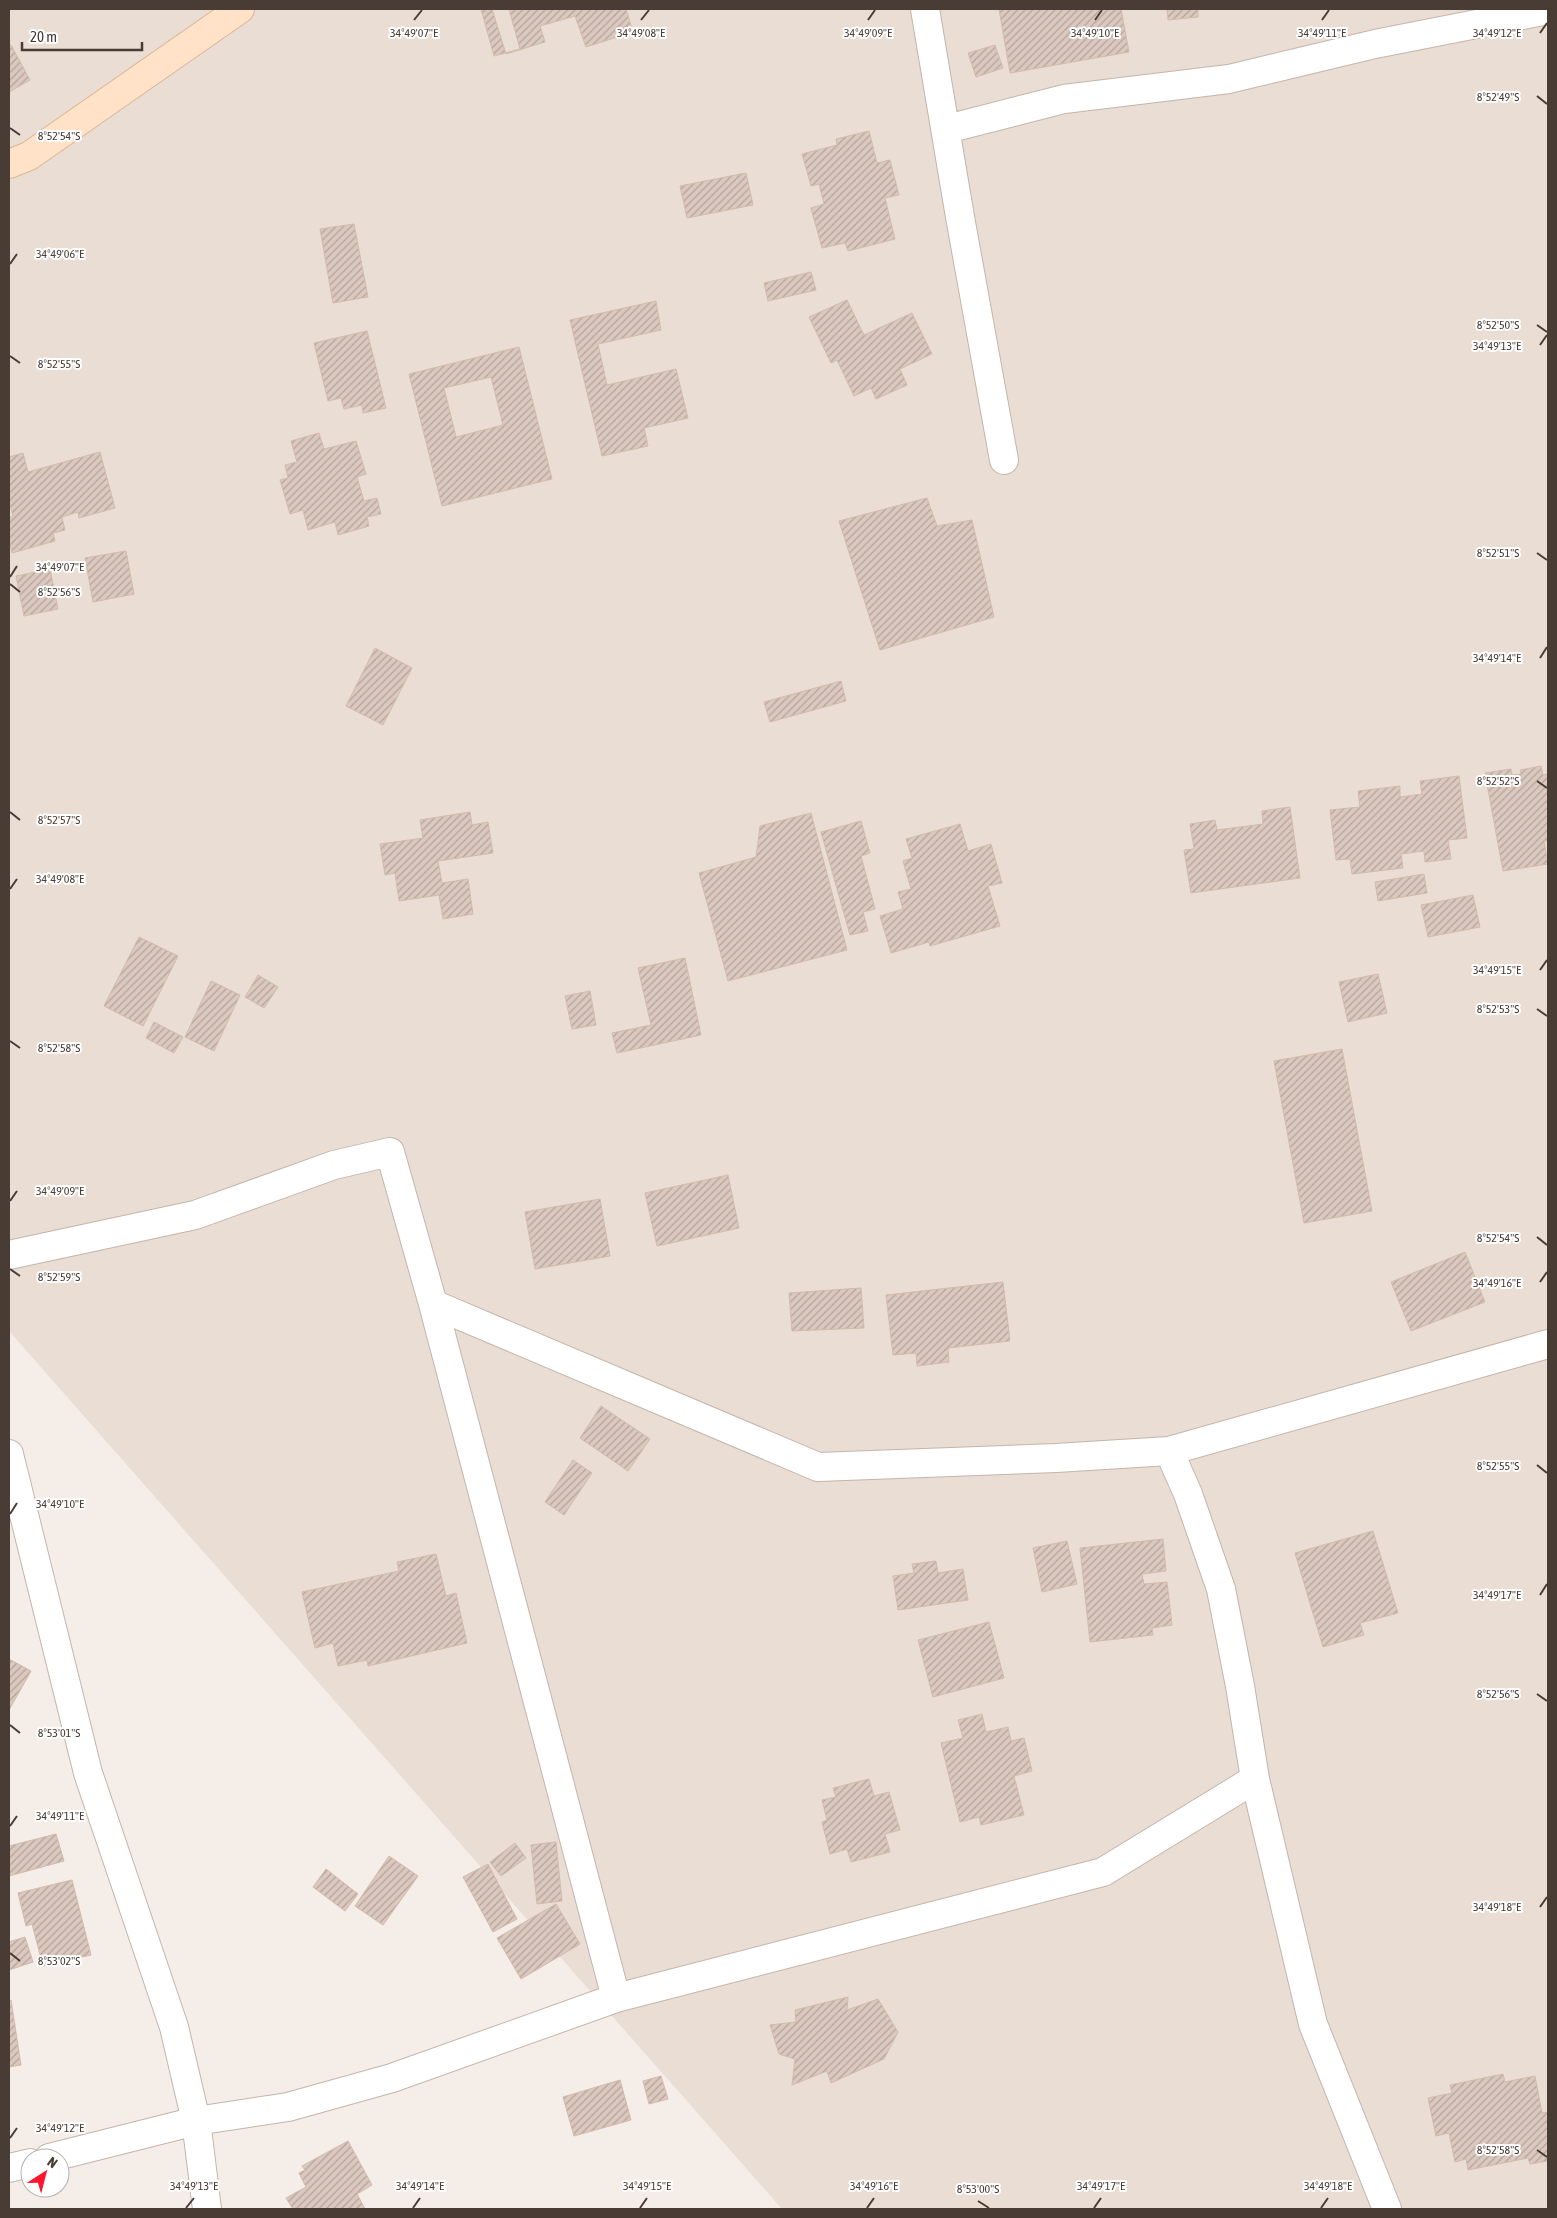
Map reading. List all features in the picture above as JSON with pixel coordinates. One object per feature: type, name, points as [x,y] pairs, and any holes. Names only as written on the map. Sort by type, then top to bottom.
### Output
[{"type":"street","points":[[9,164],[29,156],[240,9]]},
{"type":"street","points":[[926,9],[960,217],[1004,460]]},
{"type":"street","points":[[947,129],[1064,99],[1230,79],[1375,44],[1548,10]]},
{"type":"street","points":[[9,1255],[195,1215],[334,1165],[390,1152],[433,1304],[616,1998]]},
{"type":"street","points":[[433,1304],[818,1467],[1056,1458],[1169,1451],[1548,1344]]},
{"type":"street","points":[[1169,1451],[1188,1494],[1221,1590],[1240,1686],[1255,1778],[1314,2024],[1387,2209]]},
{"type":"street","points":[[9,1454],[88,1774],[174,2027],[196,2121],[208,2209]]},
{"type":"street","points":[[70,2153],[196,2121],[288,2107],[392,2078],[616,1998],[1103,1872],[1255,1778]]},
{"type":"shaded area","points":[[9,9],[1548,9],[1548,2209],[782,2209],[9,1331]]},
{"type":"building","points":[[481,9],[509,9],[520,49],[494,56]]},
{"type":"building","points":[[492,9],[626,9],[633,32],[586,47],[575,16],[540,26],[545,42],[506,54]]},
{"type":"building","points":[[999,9],[1121,9],[1129,52],[1010,73]]},
{"type":"building","points":[[1167,9],[1198,9],[1198,17],[1168,20]]},
{"type":"building","points":[[11,45],[30,80],[9,92],[9,46]]},
{"type":"building","points":[[995,45],[1003,68],[976,77],[968,53]]},
{"type":"building","points":[[869,131],[877,163],[890,160],[899,195],[885,198],[895,239],[848,251],[845,243],[822,248],[811,208],[824,204],[819,184],[811,186],[802,154],[837,145],[836,139]]},
{"type":"building","points":[[746,173],[753,205],[687,218],[680,186]]},
{"type":"building","points":[[354,224],[368,297],[333,303],[320,229]]},
{"type":"building","points":[[811,272],[816,290],[768,301],[764,283]]},
{"type":"building","points":[[847,300],[864,335],[912,313],[932,354],[900,369],[907,385],[876,399],[871,388],[854,396],[837,360],[831,363],[809,317]]},
{"type":"building","points":[[656,301],[661,330],[598,344],[607,385],[676,369],[688,418],[644,428],[648,446],[602,456],[570,320]]},
{"type":"building","points":[[367,331],[386,408],[363,413],[362,405],[344,409],[341,398],[328,401],[314,343]]},
{"type":"building","points":[[519,347],[552,479],[442,506],[409,374]],"holes":[[[491,377],[503,425],[456,437],[444,388]]]},
{"type":"building","points":[[319,433],[324,449],[356,441],[366,474],[357,477],[364,501],[377,498],[381,514],[367,517],[369,526],[338,535],[335,522],[308,530],[303,510],[290,514],[280,480],[288,478],[285,465],[297,462],[291,441]]},
{"type":"building","points":[[100,452],[115,508],[79,518],[78,512],[62,517],[65,530],[53,533],[55,541],[12,553],[9,541],[9,518],[13,516],[9,502],[9,457],[23,453],[28,472]]},
{"type":"building","points":[[927,498],[937,526],[972,520],[994,617],[880,650],[839,521]]},
{"type":"building","points":[[126,551],[134,594],[93,602],[85,558]]},
{"type":"building","points":[[50,569],[58,609],[24,616],[16,576]]},
{"type":"building","points":[[375,648],[412,668],[383,725],[346,706]]},
{"type":"building","points":[[841,681],[846,701],[770,722],[764,702]]},
{"type":"building","points":[[1541,766],[1543,775],[1548,774],[1548,841],[1544,841],[1548,864],[1503,871],[1485,773],[1511,769],[1512,775],[1521,774],[1520,770]]},
{"type":"building","points":[[1459,776],[1467,838],[1448,840],[1451,859],[1425,862],[1424,851],[1401,854],[1403,868],[1352,874],[1350,859],[1336,860],[1330,810],[1360,807],[1358,791],[1400,786],[1400,797],[1422,794],[1420,781]]},
{"type":"building","points":[[1290,807],[1300,878],[1191,893],[1184,850],[1194,849],[1190,824],[1215,820],[1217,830],[1263,824],[1262,811]]},
{"type":"building","points":[[470,812],[472,825],[488,822],[493,853],[438,861],[442,883],[468,879],[473,914],[443,919],[439,895],[399,901],[395,873],[385,875],[380,844],[423,838],[420,820]]},
{"type":"building","points":[[811,813],[847,950],[728,981],[699,873],[756,857],[760,826]]},
{"type":"building","points":[[861,821],[870,853],[861,856],[875,909],[863,912],[868,931],[850,935],[821,832]]},
{"type":"building","points":[[960,824],[968,851],[991,844],[1002,883],[988,886],[1000,926],[930,946],[929,942],[891,953],[880,916],[903,909],[898,892],[911,889],[903,861],[912,858],[906,839]]},
{"type":"building","points":[[1424,874],[1427,893],[1378,901],[1375,882]]},
{"type":"building","points":[[1473,895],[1480,927],[1428,937],[1421,905]]},
{"type":"building","points":[[139,937],[178,956],[143,1026],[104,1006]]},
{"type":"building","points":[[685,958],[701,1035],[617,1053],[612,1033],[651,1025],[638,968]]},
{"type":"building","points":[[1378,974],[1387,1013],[1348,1022],[1339,982]]},
{"type":"building","points":[[258,975],[278,987],[264,1008],[245,997]]},
{"type":"building","points":[[211,981],[240,995],[214,1051],[185,1037]]},
{"type":"building","points":[[590,991],[596,1025],[572,1029],[565,996]]},
{"type":"building","points":[[154,1022],[183,1037],[174,1053],[146,1038]]},
{"type":"building","points":[[1342,1049],[1372,1211],[1304,1223],[1274,1061]]},
{"type":"building","points":[[728,1175],[739,1228],[657,1246],[645,1193]]},
{"type":"building","points":[[600,1199],[610,1256],[535,1269],[525,1212]]},
{"type":"building","points":[[1465,1252],[1485,1302],[1411,1331],[1391,1282]]},
{"type":"building","points":[[1003,1282],[1010,1341],[948,1348],[949,1362],[917,1366],[916,1353],[893,1355],[886,1295]]},
{"type":"building","points":[[861,1288],[864,1328],[792,1331],[789,1293]]},
{"type":"building","points":[[601,1406],[650,1439],[628,1471],[580,1438]]},
{"type":"building","points":[[573,1460],[592,1473],[564,1515],[545,1502]]},
{"type":"building","points":[[1373,1531],[1398,1613],[1360,1623],[1364,1635],[1323,1647],[1295,1553]]},
{"type":"building","points":[[1163,1539],[1166,1571],[1142,1574],[1144,1584],[1167,1582],[1172,1625],[1152,1628],[1153,1635],[1090,1642],[1080,1548]]},
{"type":"building","points":[[1067,1541],[1077,1584],[1042,1592],[1033,1548]]},
{"type":"building","points":[[436,1554],[446,1596],[456,1593],[467,1643],[368,1666],[367,1660],[338,1666],[333,1643],[315,1648],[302,1592],[399,1571],[397,1562]]},
{"type":"building","points":[[936,1561],[938,1573],[963,1569],[968,1600],[898,1610],[893,1576],[914,1573],[912,1564]]},
{"type":"building","points":[[989,1622],[1004,1678],[933,1697],[918,1640]]},
{"type":"building","points":[[9,1659],[31,1671],[9,1710]]},
{"type":"building","points":[[982,1714],[986,1732],[1008,1727],[1011,1741],[1024,1738],[1032,1771],[1014,1776],[1024,1815],[981,1825],[979,1817],[960,1822],[941,1743],[963,1738],[958,1720]]},
{"type":"building","points":[[869,1779],[874,1796],[889,1792],[900,1830],[885,1834],[890,1852],[851,1862],[847,1849],[830,1854],[822,1822],[827,1820],[822,1800],[836,1797],[833,1788]]},
{"type":"building","points":[[56,1834],[64,1861],[9,1876],[9,1846]]},
{"type":"building","points":[[556,1842],[562,1901],[537,1904],[531,1845]]},
{"type":"building","points":[[515,1843],[526,1858],[501,1876],[490,1862]]},
{"type":"building","points":[[389,1856],[418,1876],[383,1925],[355,1906]]},
{"type":"building","points":[[488,1864],[517,1919],[493,1932],[463,1877]]},
{"type":"building","points":[[326,1869],[358,1894],[345,1911],[313,1887]]},
{"type":"building","points":[[72,1880],[91,1955],[43,1966],[32,1924],[26,1926],[18,1893]]},
{"type":"building","points":[[556,1904],[580,1944],[521,1979],[497,1938]]},
{"type":"building","points":[[25,1937],[33,1962],[9,1970],[9,1942]]},
{"type":"building","points":[[848,1997],[847,2010],[878,1999],[898,2032],[884,2059],[831,2083],[827,2071],[792,2085],[795,2059],[779,2054],[770,2025],[796,2022],[795,2010]]},
{"type":"building","points":[[11,2000],[21,2065],[9,2067],[9,2001]]},
{"type":"building","points":[[1503,2074],[1505,2082],[1535,2076],[1542,2113],[1548,2112],[1548,2161],[1530,2164],[1528,2158],[1468,2170],[1466,2159],[1455,2162],[1449,2133],[1436,2136],[1428,2098],[1452,2093],[1450,2085]]},
{"type":"building","points":[[661,2076],[668,2099],[649,2104],[643,2081]]},
{"type":"building","points":[[620,2080],[631,2120],[574,2136],[563,2097]]},
{"type":"building","points":[[348,2141],[372,2185],[357,2194],[365,2209],[293,2209],[286,2198],[306,2187],[299,2173],[305,2170],[302,2166]]}]
